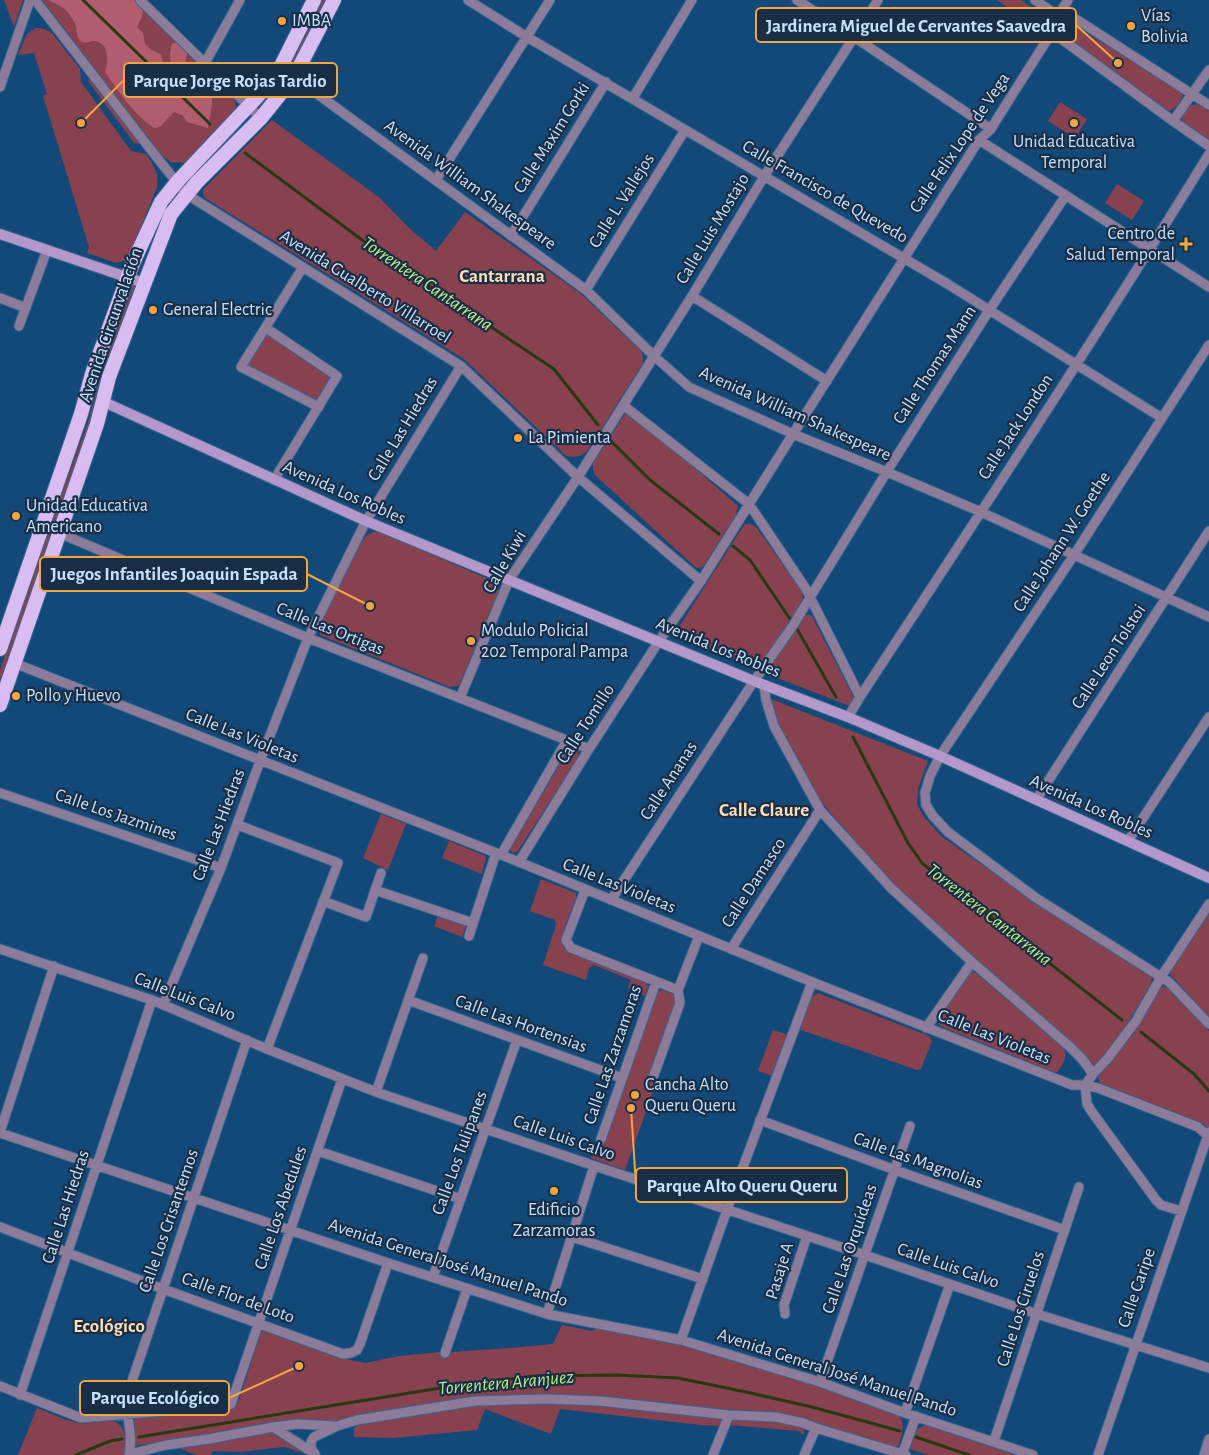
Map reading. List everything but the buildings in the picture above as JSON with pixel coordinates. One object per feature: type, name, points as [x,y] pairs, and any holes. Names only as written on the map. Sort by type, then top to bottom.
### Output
[{"type":"highway","name":"Avenida Circunvalación","points":[[0,649],[81,414],[92,374],[128,277],[160,202],[176,182],[277,74],[314,0]]},
{"type":"highway","name":"Avenida Circunvalación","points":[[0,706],[104,402],[109,377],[171,214],[186,194],[261,118],[294,77],[334,0]]},
{"type":"main road","points":[[0,234],[144,284]]},
{"type":"main road","name":"Avenida Los Robles","points":[[104,402],[366,521],[754,681],[848,717],[940,756],[1209,878]]},
{"type":"street","points":[[0,87],[30,0]]},
{"type":"street","name":"Avenida Gualberto Villarroel","points":[[35,0],[186,194],[461,366],[578,476],[702,581]]},
{"type":"street","points":[[140,0],[261,118]]},
{"type":"street","points":[[205,63],[240,0]]},
{"type":"street","name":"Calle Francisco de Quevedo","points":[[468,0],[527,37],[765,175],[990,309],[1162,418]]},
{"type":"street","points":[[436,180],[550,0]]},
{"type":"street","points":[[633,98],[692,0]]},
{"type":"street","points":[[797,0],[991,129]]},
{"type":"street","name":"Calle Luis Mostajo","points":[[578,476],[692,296],[765,175],[878,0]]},
{"type":"street","points":[[1035,0],[1060,13],[1209,105]]},
{"type":"street","name":"Calle Felix Lope de Vega","points":[[702,581],[979,140],[991,129],[1052,32],[1068,0]]},
{"type":"street","points":[[1052,32],[1172,121],[1209,146]]},
{"type":"street","points":[[1172,121],[1209,70]]},
{"type":"street","name":"Avenida William Shakespeare","points":[[294,77],[586,290],[689,387],[793,434],[981,512],[1209,617]]},
{"type":"street","name":"Calle Maxim Gorki","points":[[511,236],[606,82]]},
{"type":"street","name":"Calle L. Vallejos","points":[[586,290],[685,130]]},
{"type":"street","points":[[979,140],[1209,287]]},
{"type":"street","name":"Calle Jack London","points":[[848,717],[1150,250],[1209,154]]},
{"type":"street","name":"Calle Thomas Mann","points":[[754,681],[810,599],[887,472],[990,309],[1066,195]]},
{"type":"street","points":[[19,326],[47,250]]},
{"type":"street","points":[[303,267],[242,367],[319,406]]},
{"type":"street","points":[[692,296],[827,381]]},
{"type":"street","points":[[0,298],[26,308]]},
{"type":"street","points":[[266,328],[337,376],[274,480]]},
{"type":"street","name":"Calle Johann W. Goethe","points":[[1209,345],[1074,555],[940,756],[924,794],[926,806],[948,832],[1036,898],[1169,982],[1209,1024]]},
{"type":"street","name":"Calle Las Hiedras","points":[[164,1005],[238,825],[260,761],[308,638],[366,521],[461,366]]},
{"type":"street","points":[[623,405],[749,504],[806,589],[860,697]]},
{"type":"street","name":"Calle Kiwi","points":[[460,698],[509,580],[578,476]]},
{"type":"street","name":"Calle Leon Tolstoi","points":[[1036,800],[1209,531]]},
{"type":"street","name":"Calle Las Ortigas","points":[[59,533],[308,638],[589,749]]},
{"type":"street","name":"Calle Tomillo","points":[[519,862],[659,641],[702,581]]},
{"type":"street","name":"Calle Las Violetas","points":[[14,663],[519,862],[1072,1086],[1085,1085],[1098,1088],[1198,1127],[1209,1135]]},
{"type":"street","name":"Calle Ananas","points":[[611,900],[754,681]]},
{"type":"street","points":[[764,685],[766,700],[774,726],[820,810],[892,889],[972,962],[1069,1046],[1092,1074]]},
{"type":"street","points":[[1128,841],[1209,718]]},
{"type":"street","name":"Calle Tomillo","points":[[469,936],[498,854],[567,740]]},
{"type":"street","name":"Calle Los Jazmines","points":[[0,793],[221,868]]},
{"type":"street","name":"Calle Damasco","points":[[731,949],[820,810]]},
{"type":"street","points":[[238,825],[338,863],[267,1049]]},
{"type":"street","points":[[323,901],[366,916],[381,873]]},
{"type":"street","points":[[375,890],[473,923]]},
{"type":"street","points":[[585,890],[566,940],[571,948],[678,990]]},
{"type":"street","points":[[1181,1211],[1161,1205],[1156,1200],[1087,1104],[1085,1085],[1136,1021],[1161,977],[1209,904]]},
{"type":"street","points":[[654,1075],[680,1003],[678,990],[699,936]]},
{"type":"street","name":"Calle Luis Calvo","points":[[0,949],[152,1000],[267,1049],[376,1092],[1037,1314],[1209,1368]]},
{"type":"street","points":[[376,1092],[423,958]]},
{"type":"street","points":[[926,1028],[972,962]]},
{"type":"street","points":[[0,1133],[54,966]]},
{"type":"street","name":"Calle Las Zarzamoras","points":[[601,1139],[656,982]]},
{"type":"street","points":[[681,1340],[812,982]]},
{"type":"street","name":"Calle Las Hiedras","points":[[20,1395],[152,1000]]},
{"type":"street","name":"Calle Las Hortensias","points":[[408,1000],[622,1078]]},
{"type":"street","name":"Calle Los Crisantemos","points":[[130,1454],[131,1445],[126,1414],[126,1399],[247,1040]]},
{"type":"street","name":"Calle Los Tulipanes","points":[[433,1277],[517,1040]]},
{"type":"street","name":"Calle Los Abedules","points":[[126,1414],[232,1404],[342,1079]]},
{"type":"street","name":"Calle Las Magnolias","points":[[760,1120],[1065,1230]]},
{"type":"street","name":"Calle Las Orquídeas","points":[[820,1382],[910,1126]]},
{"type":"street","name":"Avenida General José Manuel Pando","points":[[0,1133],[194,1199],[547,1314],[681,1340],[820,1382],[1034,1455]]},
{"type":"street","name":"Calle Caripe","points":[[1098,1455],[1181,1211],[1209,1135]]},
{"type":"street","points":[[318,1151],[461,1199]]},
{"type":"street","points":[[547,1314],[594,1166]]},
{"type":"street","name":"Calle Los Ciruelos","points":[[994,1441],[1079,1187]]},
{"type":"street","name":"Calle Flor de Loto","points":[[0,1227],[163,1289],[343,1354],[353,1353],[360,1344],[388,1263]]},
{"type":"street","name":"Pasaje A","points":[[785,1314],[784,1305],[807,1236]]},
{"type":"street","points":[[572,1237],[702,1279]]},
{"type":"street","points":[[905,1412],[950,1284]]},
{"type":"street","points":[[445,1353],[467,1288]]},
{"type":"street","points":[[0,1386],[81,1418],[126,1414]]},
{"type":"street","points":[[316,1455],[311,1448],[311,1442],[314,1437],[337,1426],[356,1420],[484,1401],[600,1401],[729,1415],[776,1417],[803,1423],[904,1455],[916,1416]]},
{"type":"street","points":[[713,1455],[729,1415]]},
{"type":"street","points":[[130,1454],[166,1444],[298,1424],[337,1426]]},
{"type":"street","points":[[273,1428],[316,1455]]},
{"type":"street","points":[[804,1455],[816,1428]]},
{"type":"street","points":[[1204,1455],[1209,1439]]},
{"type":"shaded area","points":[[4,0],[23,0],[14,27]]},
{"type":"shaded area","points":[[42,0],[134,0],[234,97],[235,112],[184,163],[171,162],[161,155]]},
{"type":"shaded area","points":[[49,0],[134,0],[143,9],[142,17],[137,27],[143,33],[145,43],[151,50],[161,54],[164,66],[171,71],[170,52],[172,44],[179,41],[188,49],[185,64],[187,80],[197,80],[206,84],[211,94],[212,105],[208,128],[187,122],[182,115],[174,112],[160,127],[154,128],[147,123],[127,103],[105,72],[107,53],[103,45],[94,41],[85,43],[82,41],[78,37],[75,23],[68,13],[62,7]]},
{"type":"shaded area","points":[[321,0],[326,0],[290,72],[261,109],[258,106],[280,80]]},
{"type":"shaded area","points":[[997,0],[1021,0],[1050,20],[1044,32]]},
{"type":"shaded area","points":[[1066,24],[1071,24],[1184,92],[1178,104],[1169,111],[1081,50],[1062,33],[1062,28]]},
{"type":"shaded area","points":[[35,28],[51,32],[80,69],[81,82],[131,151],[146,154],[155,169],[157,187],[126,260],[116,263],[87,253],[89,247],[43,96],[47,94],[34,53],[18,55],[27,34]]},
{"type":"shaded area","points":[[89,77],[140,144],[134,143],[88,81]]},
{"type":"shaded area","points":[[1060,102],[1087,119],[1075,138],[1048,121]]},
{"type":"shaded area","points":[[1199,104],[1209,111],[1209,141],[1183,124],[1182,117],[1191,105]]},
{"type":"shaded area","points":[[272,120],[380,198],[407,226],[436,251],[465,212],[580,293],[641,351],[643,363],[588,450],[578,456],[566,456],[464,359],[205,198],[203,190]]},
{"type":"shaded area","points":[[1117,184],[1144,201],[1132,220],[1105,203]]},
{"type":"shaded area","points":[[133,286],[137,288],[0,690],[0,670],[28,586],[89,419],[101,374]]},
{"type":"shaded area","points":[[266,334],[333,376],[318,401],[249,367],[247,363]]},
{"type":"shaded area","points":[[629,412],[738,506],[736,515],[703,567],[697,568],[693,565],[596,476],[593,470],[593,463],[625,414]]},
{"type":"shaded area","points":[[749,523],[756,527],[802,591],[803,599],[791,622],[761,665],[755,667],[751,667],[680,636],[677,630],[744,525]]},
{"type":"shaded area","points":[[373,532],[381,532],[495,582],[498,589],[497,596],[458,686],[450,687],[320,635],[320,625],[356,550],[367,535]]},
{"type":"shaded area","points":[[805,615],[811,615],[813,618],[856,702],[852,707],[770,675],[768,671],[773,662]]},
{"type":"shaded area","points":[[766,697],[928,761],[918,789],[917,804],[924,817],[941,836],[1029,898],[1152,977],[1151,984],[1125,1028],[1098,1063],[1093,1065],[1075,1046],[972,957],[891,882],[823,804],[790,755]]},
{"type":"shaded area","points":[[571,750],[577,751],[578,759],[517,852],[512,853],[510,848],[567,752]]},
{"type":"shaded area","points":[[381,814],[406,824],[388,870],[363,858]]},
{"type":"shaded area","points":[[449,841],[486,857],[482,874],[442,858]]},
{"type":"shaded area","points":[[541,879],[576,893],[576,900],[564,932],[563,939],[567,951],[646,981],[648,986],[645,996],[628,988],[631,980],[594,965],[589,968],[586,980],[543,965],[556,925],[555,920],[530,911]]},
{"type":"shaded area","points":[[1209,912],[1209,1017],[1170,974]]},
{"type":"shaded area","points":[[438,916],[466,926],[462,937],[434,926]]},
{"type":"shaded area","points":[[972,971],[1063,1047],[1065,1057],[1057,1072],[942,1027],[939,1024],[940,1016]]},
{"type":"shaded area","points":[[1163,986],[1167,987],[1209,1031],[1209,1130],[1204,1124],[1100,1083],[1098,1078],[1099,1074],[1134,1033]]},
{"type":"shaded area","points":[[662,990],[674,994],[678,999],[650,1075],[658,1078],[625,1170],[591,1158],[655,995]]},
{"type":"shaded area","points":[[818,993],[929,1036],[932,1041],[921,1069],[917,1070],[801,1030],[800,1028],[812,997]]},
{"type":"shaded area","points":[[773,1030],[788,1035],[773,1076],[758,1071]]},
{"type":"shaded area","points":[[562,1325],[592,1331],[599,1327],[681,1345],[823,1388],[897,1413],[901,1418],[903,1428],[901,1439],[895,1455],[810,1421],[779,1412],[474,1397],[325,1423],[293,1422],[243,1428],[211,1435],[135,1446],[134,1418],[223,1411],[234,1407],[240,1397],[261,1332],[264,1329],[350,1360],[365,1363],[399,1356],[441,1352],[441,1355],[448,1358],[450,1352],[553,1344]]},
{"type":"shaded area","points":[[562,1402],[723,1418],[720,1426],[701,1425],[560,1409],[551,1434],[485,1409],[477,1430],[394,1438],[354,1437],[356,1425],[467,1405]]},
{"type":"shaded area","points":[[37,1408],[78,1423],[112,1421],[118,1423],[125,1436],[126,1446],[124,1455],[18,1455]]},
{"type":"shaded area","points":[[732,1418],[781,1422],[799,1427],[805,1431],[803,1435],[799,1431],[729,1425]]},
{"type":"shaded area","points":[[931,1425],[1016,1455],[929,1455],[910,1449],[917,1429]]},
{"type":"shaded area","points":[[273,1431],[309,1455],[285,1447],[239,1452],[213,1451],[211,1455],[197,1455],[176,1447]]},
{"type":"waterway","name":"Torrentera Cantarrana","points":[[83,0],[210,124]]},
{"type":"waterway","name":"Torrentera Cantarrana","points":[[245,153],[377,251],[554,369],[598,425]]},
{"type":"waterway","name":"Torrentera Cantarrana","points":[[611,441],[650,480],[719,534]]},
{"type":"waterway","name":"Torrentera Cantarrana","points":[[733,546],[750,560],[790,619]]},
{"type":"waterway","name":"Torrentera Cantarrana","points":[[797,629],[836,697]]},
{"type":"waterway","name":"Torrentera Cantarrana","points":[[853,737],[908,843],[922,863],[1122,1020]]},
{"type":"waterway","name":"Torrentera Cantarrana","points":[[1141,1032],[1194,1074],[1209,1091]]},
{"type":"waterway","name":"Torrentera Aranjuez","points":[[139,1437],[465,1384],[536,1376],[617,1375],[678,1378],[812,1407],[900,1431]]},
{"type":"waterway","name":"Torrentera Aranjuez","points":[[916,1437],[969,1455]]},
{"type":"waterway","name":"Torrentera Aranjuez","points":[[76,1455],[110,1441],[122,1439]]},
{"type":"place","name":"IMBA","points":[[282,21]]},
{"type":"place","name":"Vías Bolivia","points":[[1131,26]]},
{"type":"place","name":"Jardinera Miguel de Cervantes Saavedra","points":[[1118,63]]},
{"type":"place","name":"Parque Jorge Rojas Tardio","points":[[81,123]]},
{"type":"place","name":"Unidad Educativa Temporal","points":[[1074,123]]},
{"type":"place","name":"Centro de Salud Temporal","points":[[1186,244]]},
{"type":"place","name":"General Electric","points":[[153,310]]},
{"type":"place","name":"La Pimienta","points":[[518,438]]},
{"type":"place","name":"Unidad Educativa Americano","points":[[16,516]]},
{"type":"place","name":"Juegos Infantiles Joaquin Espada","points":[[370,606]]},
{"type":"place","name":"Modulo Policial 202 Temporal Pampa","points":[[471,641]]},
{"type":"place","name":"Pollo y Huevo","points":[[16,696]]},
{"type":"place","name":"Cancha Alto Queru Queru","points":[[635,1095]]},
{"type":"place","name":"Parque Alto Queru Queru","points":[[631,1108]]},
{"type":"place","name":"Edificio Zarzamoras","points":[[554,1191]]},
{"type":"place","name":"Parque Ecológico","points":[[299,1366]]},
{"type":"district","name":"Cantarrana","points":[[502,276]]},
{"type":"district","name":"Calle Claure","points":[[764,810]]},
{"type":"district","name":"Ecológico","points":[[109,1326]]}]
